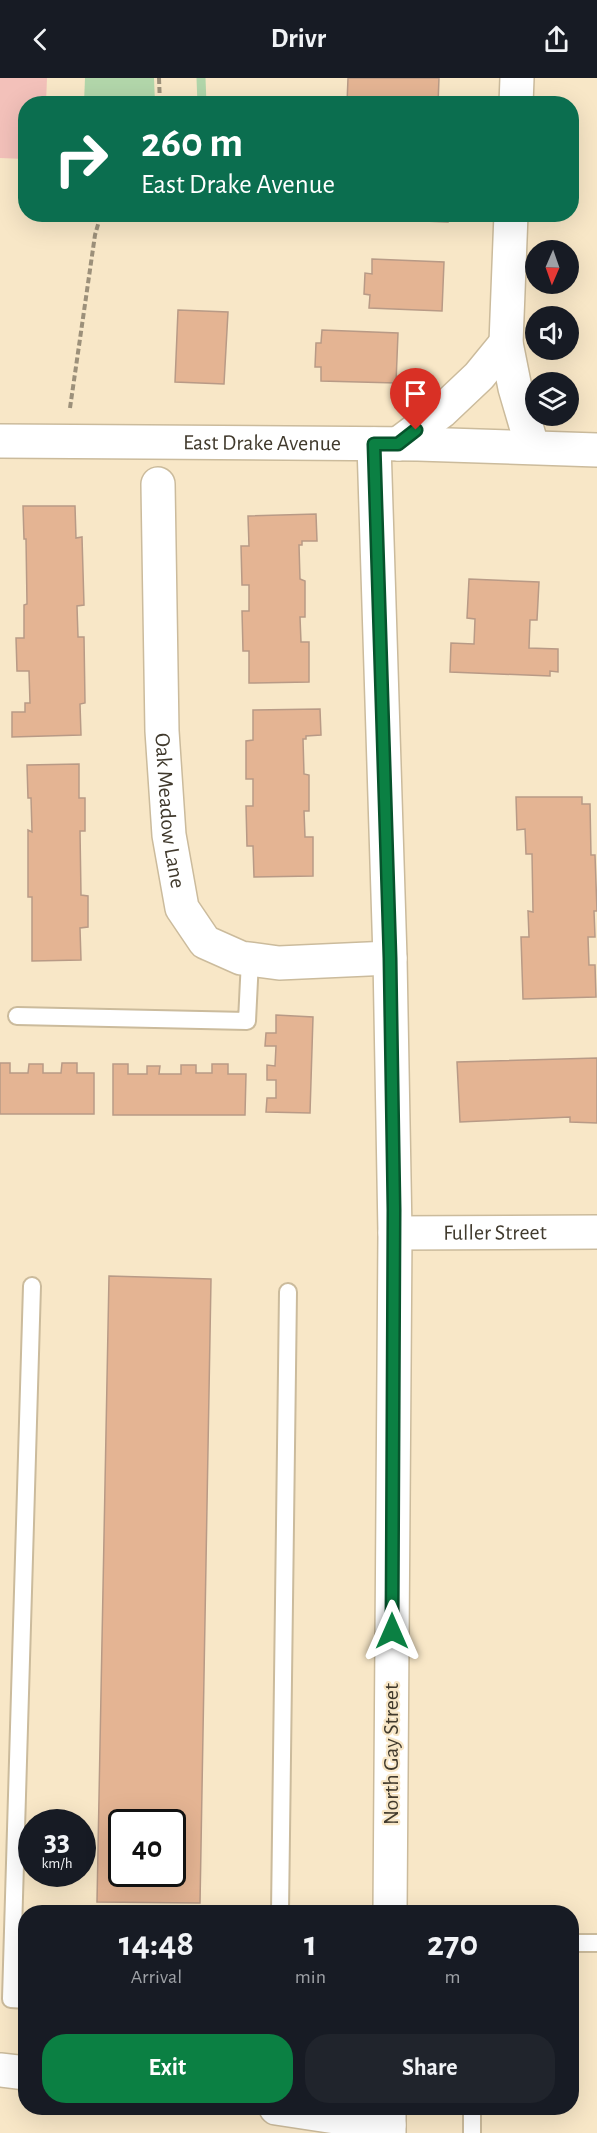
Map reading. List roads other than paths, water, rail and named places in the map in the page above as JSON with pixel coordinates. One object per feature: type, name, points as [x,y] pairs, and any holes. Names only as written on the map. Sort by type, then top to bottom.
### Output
[{"type":"street","points":[[516,78],[516,96]]},
{"type":"street","points":[[511,222],[506,342],[514,388],[532,446]]},
{"type":"street","points":[[386,444],[442,411],[479,376],[506,342]]},
{"type":"street","name":"East Drake Avenue","points":[[0,441],[532,446],[597,450]]},
{"type":"street","name":"North Gay Street","points":[[386,444],[390,958],[395,1233],[390,1905]]},
{"type":"street","name":"Oak Meadow Lane","points":[[158,484],[162,731],[169,835],[182,908],[205,942],[241,958],[279,963],[390,958]]},
{"type":"street","name":"Fuller Street","points":[[395,1233],[597,1233]]},
{"type":"street","points":[[0,2070],[18,2072]]},
{"type":"street","points":[[332,2115],[389,2122]]},
{"type":"lane","points":[[17,1016],[247,1020],[250,960]]},
{"type":"lane","points":[[18,1999],[11,1999],[32,1286]]},
{"type":"lane","points":[[280,1905],[288,1293]]},
{"type":"lane","points":[[579,1943],[597,1943]]},
{"type":"lane","points":[[472,2115],[472,2133]]},
{"type":"waterway","points":[[201,78],[202,96]]}]
